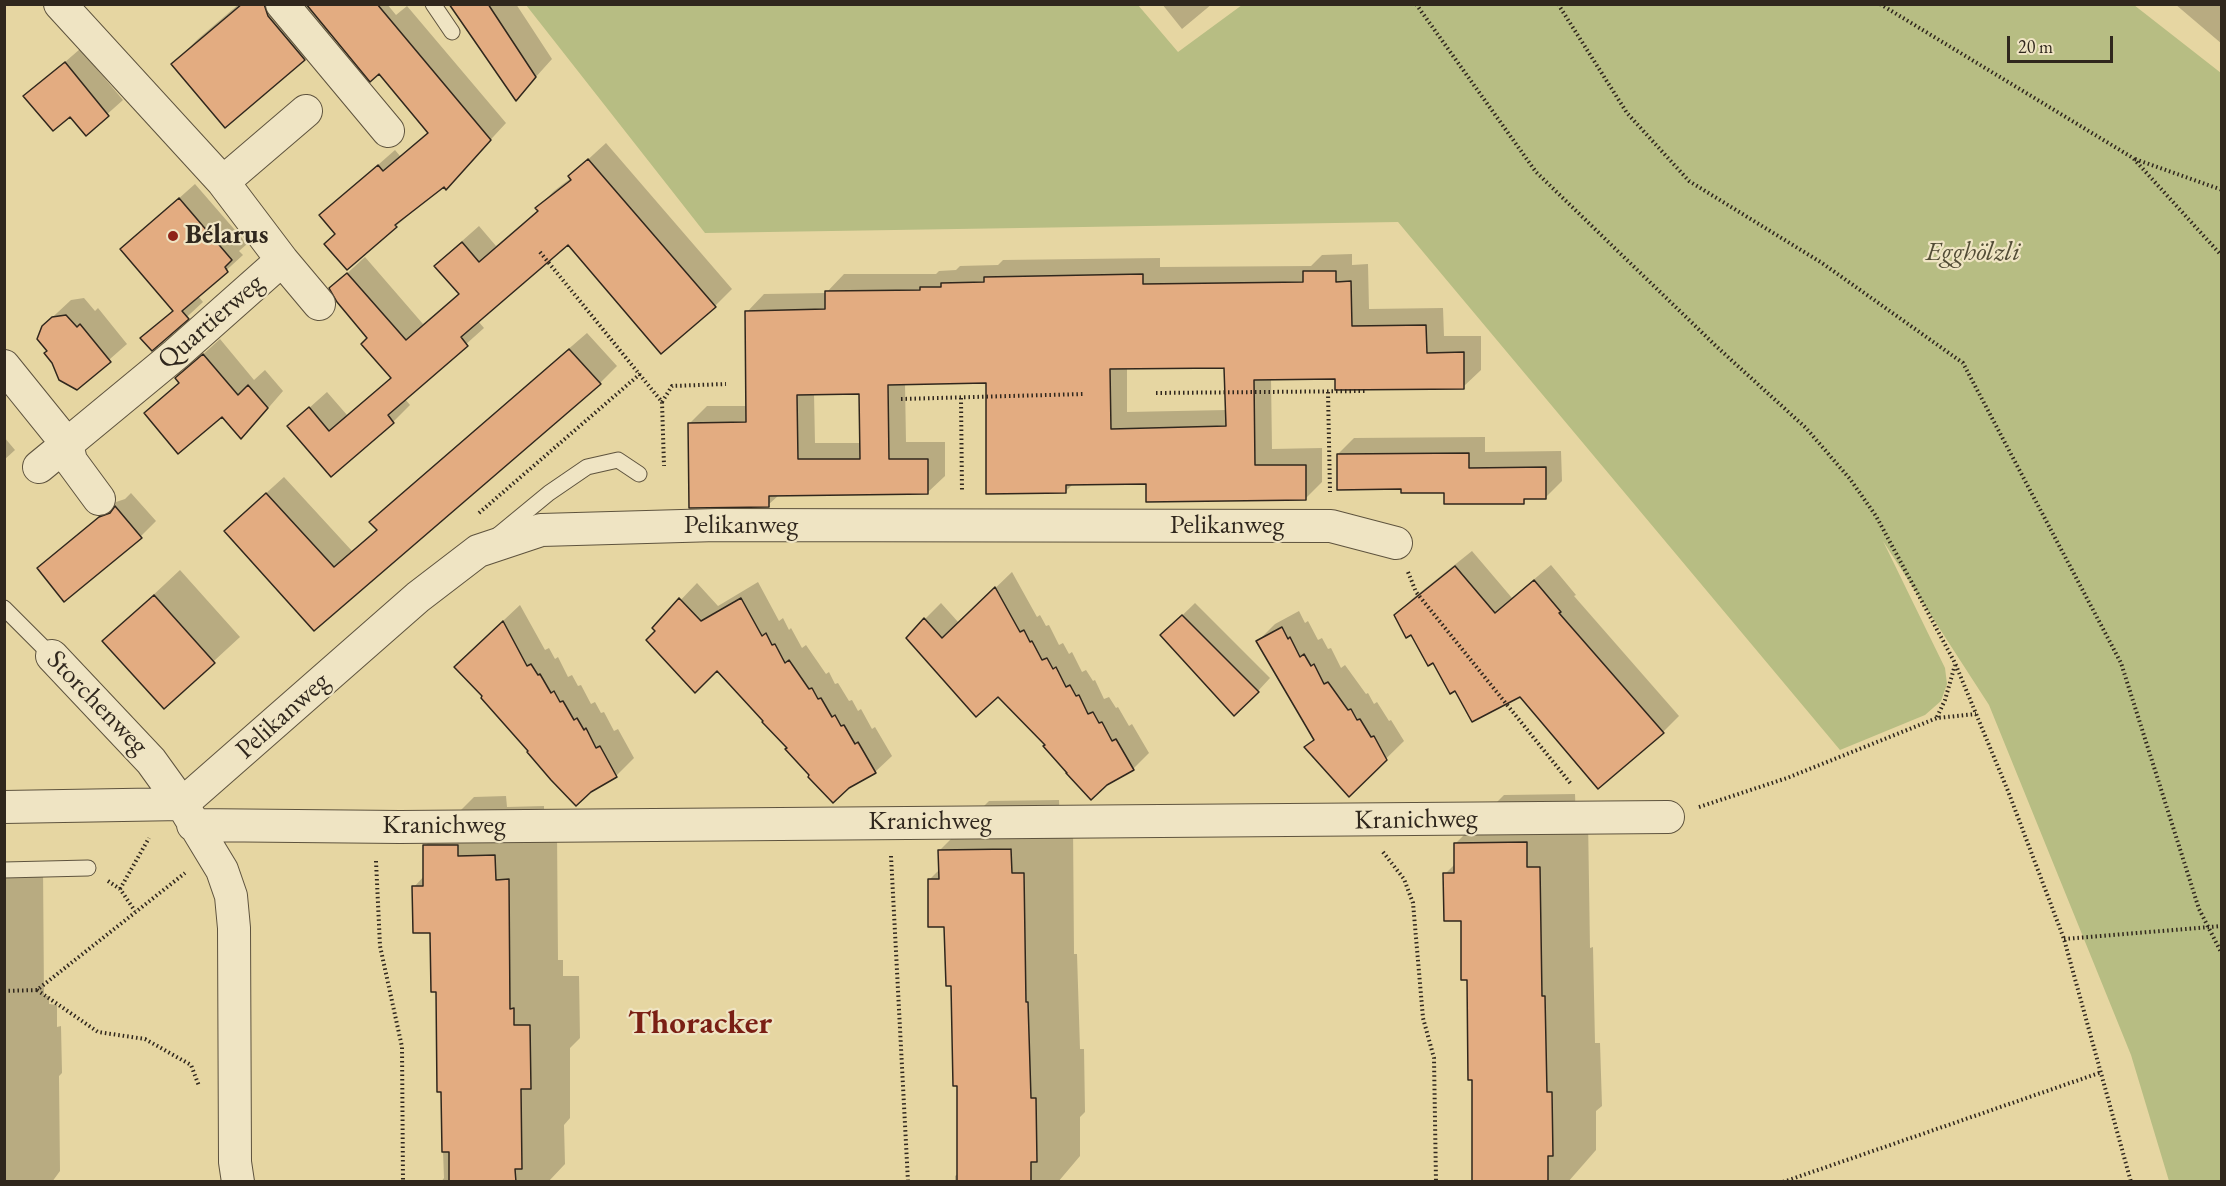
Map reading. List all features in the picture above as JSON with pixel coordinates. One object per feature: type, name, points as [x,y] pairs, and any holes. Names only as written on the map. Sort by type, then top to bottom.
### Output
[{"type":"street","name":"Quartierweg","points":[[39,467],[176,354],[282,260],[223,182],[60,4]]},
{"type":"street","points":[[282,4],[388,130]]},
{"type":"street","points":[[223,182],[306,111]]},
{"type":"street","points":[[282,260],[319,304]]},
{"type":"street","points":[[4,366],[67,444],[71,462],[99,499]]},
{"type":"street","name":"Pelikanweg","points":[[187,815],[418,597],[478,551],[541,530],[717,525],[1331,526],[1396,543]]},
{"type":"street","name":"Storchenweg","points":[[52,656],[151,761],[187,815]]},
{"type":"street","name":"Kranichweg","points":[[4,807],[187,815],[375,827],[1668,818]]},
{"type":"street","points":[[187,815],[222,870],[231,896],[234,928],[234,1146],[238,1182]]},
{"type":"lane","points":[[433,4],[452,32]]},
{"type":"lane","points":[[478,551],[549,493],[587,467],[618,460],[639,474]]},
{"type":"lane","name":"Storchenweg","points":[[4,608],[52,656]]},
{"type":"lane","points":[[4,870],[88,868]]},
{"type":"path","points":[[1416,4],[1536,172],[1717,347],[1806,428],[1850,479],[1876,516],[1955,663],[2064,939],[2132,1182]]},
{"type":"path","points":[[1558,4],[1627,113],[1689,181],[1822,263],[1963,363],[2121,663],[2199,909],[2222,954]]},
{"type":"path","points":[[1880,4],[2133,158],[2222,189]]},
{"type":"path","points":[[2133,158],[2222,256]]},
{"type":"path","points":[[540,252],[662,402]]},
{"type":"path","points":[[664,470],[662,402],[672,386],[726,384]]},
{"type":"path","points":[[1156,393],[1367,391]]},
{"type":"path","points":[[1328,392],[1331,526]]},
{"type":"path","points":[[901,399],[1083,394]]},
{"type":"path","points":[[961,398],[962,526]]},
{"type":"path","points":[[1396,543],[1416,592],[1598,818]]},
{"type":"path","points":[[1937,718],[1946,700],[1955,663]]},
{"type":"path","points":[[1668,818],[1787,778],[1937,718],[1976,714]]},
{"type":"path","points":[[1365,820],[1380,849],[1404,879],[1413,903],[1423,1018],[1434,1058],[1436,1182]]},
{"type":"path","points":[[890,822],[908,1182]]},
{"type":"path","points":[[375,827],[380,946],[402,1047],[403,1182]]},
{"type":"path","points":[[120,889],[148,844],[151,831]]},
{"type":"path","points":[[88,868],[120,889],[135,911]]},
{"type":"path","points":[[37,990],[189,869]]},
{"type":"path","points":[[2064,939],[2222,926]]},
{"type":"path","points":[[4,991],[37,990],[98,1032],[145,1039],[191,1065],[202,1094]]},
{"type":"path","points":[[1783,1182],[2102,1072]]},
{"type":"green space","name":"Egghölzli","points":[[526,5],[1138,5],[1178,52],[1242,5],[2134,5],[2221,73],[2221,1181],[2169,1181],[2131,1055],[1989,705],[1883,541],[1945,668],[1947,684],[1941,701],[1925,715],[1840,750],[1398,222],[705,233]]},
{"type":"building","points":[[242,4],[264,4],[268,16],[305,60],[225,128],[171,64]]},
{"type":"building","points":[[306,4],[377,4],[491,140],[446,190],[444,187],[395,225],[397,227],[347,270],[324,244],[335,234],[319,215],[378,165],[383,171],[428,133],[379,74],[370,82]]},
{"type":"building","points":[[449,4],[488,4],[536,77],[516,101]]},
{"type":"building","points":[[65,62],[109,116],[86,136],[70,117],[53,131],[23,96]]},
{"type":"building","points":[[588,159],[716,307],[661,354],[568,245],[461,337],[468,346],[388,415],[394,423],[331,477],[287,426],[309,407],[329,431],[391,378],[361,344],[367,338],[337,302],[329,288],[347,273],[406,340],[459,294],[434,266],[462,242],[479,262],[538,211],[535,208],[571,180],[568,176]]},
{"type":"building","name":"Bélarus","points":[[179,198],[232,260],[225,267],[228,272],[182,311],[189,319],[152,351],[140,338],[173,311],[120,249]]},
{"type":"building","points":[[1303,271],[1336,271],[1336,282],[1351,281],[1352,326],[1426,325],[1427,353],[1464,352],[1464,389],[1335,390],[1335,379],[1254,380],[1255,465],[1306,465],[1306,500],[1146,502],[1146,484],[1066,485],[1066,493],[986,494],[986,383],[888,385],[889,459],[928,459],[928,494],[769,496],[769,507],[689,508],[688,423],[746,422],[745,311],[825,309],[825,291],[920,290],[920,287],[941,287],[941,283],[984,282],[984,277],[1143,274],[1143,284],[1303,282]],"holes":[[[1224,368],[1226,426],[1111,429],[1110,369]],[[859,394],[860,459],[798,459],[797,395]]]},
{"type":"building","points":[[66,315],[77,327],[80,324],[111,362],[77,390],[59,380],[52,363],[44,353],[47,351],[37,339],[42,326],[52,317]]},
{"type":"building","points":[[569,349],[601,384],[314,631],[224,531],[266,493],[334,567],[377,530],[369,522]]},
{"type":"building","points":[[203,354],[238,395],[248,385],[268,408],[241,439],[222,417],[178,454],[144,413],[179,383],[175,378]]},
{"type":"building","points":[[1469,453],[1469,468],[1546,467],[1546,499],[1524,499],[1524,504],[1444,504],[1444,493],[1401,493],[1401,489],[1337,490],[1337,454]]},
{"type":"building","points":[[115,506],[142,538],[64,602],[37,568],[99,517],[110,513]]},
{"type":"building","points":[[1455,566],[1495,613],[1534,580],[1561,612],[1559,613],[1664,733],[1598,789],[1520,697],[1472,722],[1455,691],[1450,694],[1433,663],[1428,666],[1411,635],[1406,638],[1394,615]]},
{"type":"building","points":[[995,587],[1020,632],[1024,630],[1042,660],[1047,658],[1053,669],[1056,667],[1066,687],[1070,685],[1076,696],[1079,695],[1088,714],[1093,712],[1099,723],[1102,722],[1112,741],[1116,739],[1134,770],[1107,785],[1091,800],[1043,746],[1045,745],[998,697],[976,717],[906,638],[924,618],[942,638]]},
{"type":"building","points":[[154,595],[215,663],[164,709],[102,641]]},
{"type":"building","points":[[679,598],[701,621],[741,598],[762,636],[766,633],[785,663],[789,660],[809,689],[812,688],[818,699],[821,698],[832,717],[835,715],[841,726],[844,725],[855,744],[858,742],[876,773],[849,788],[833,803],[717,671],[695,693],[646,640],[655,631],[652,628]]},
{"type":"building","points":[[1182,615],[1259,692],[1234,716],[1160,635]]},
{"type":"building","points":[[503,621],[527,666],[531,664],[551,693],[554,691],[560,702],[563,701],[574,720],[577,718],[584,730],[586,728],[596,748],[600,746],[617,777],[591,792],[576,806],[527,752],[481,698],[482,696],[454,667]]},
{"type":"building","points":[[1282,627],[1300,657],[1304,654],[1311,666],[1314,664],[1324,684],[1328,682],[1348,710],[1351,709],[1357,720],[1360,719],[1371,737],[1374,736],[1387,760],[1349,797],[1304,747],[1314,740],[1256,641]]},
{"type":"building","points":[[1527,842],[1527,867],[1540,867],[1542,996],[1545,996],[1547,1092],[1552,1092],[1553,1156],[1548,1156],[1548,1182],[1472,1182],[1472,1080],[1468,1080],[1467,980],[1461,980],[1461,921],[1444,921],[1443,873],[1454,873],[1454,843]]},
{"type":"building","points":[[423,845],[458,845],[458,856],[495,855],[496,880],[509,879],[510,1009],[514,1008],[514,1025],[530,1025],[531,1089],[521,1089],[522,1169],[515,1169],[516,1182],[449,1182],[449,1152],[442,1152],[441,1092],[437,1092],[436,992],[431,992],[430,933],[413,933],[412,886],[423,886]]},
{"type":"building","points":[[1011,849],[1012,873],[1024,873],[1026,1002],[1028,1002],[1031,1098],[1036,1098],[1037,1162],[1031,1162],[1031,1182],[957,1182],[957,1086],[953,1086],[951,986],[946,986],[944,927],[928,927],[928,879],[939,879],[938,850]]},
{"type":"place","name":"Bélarus","points":[[173,236]]},
{"type":"district","name":"Thoracker","points":[[700,1024]]}]
